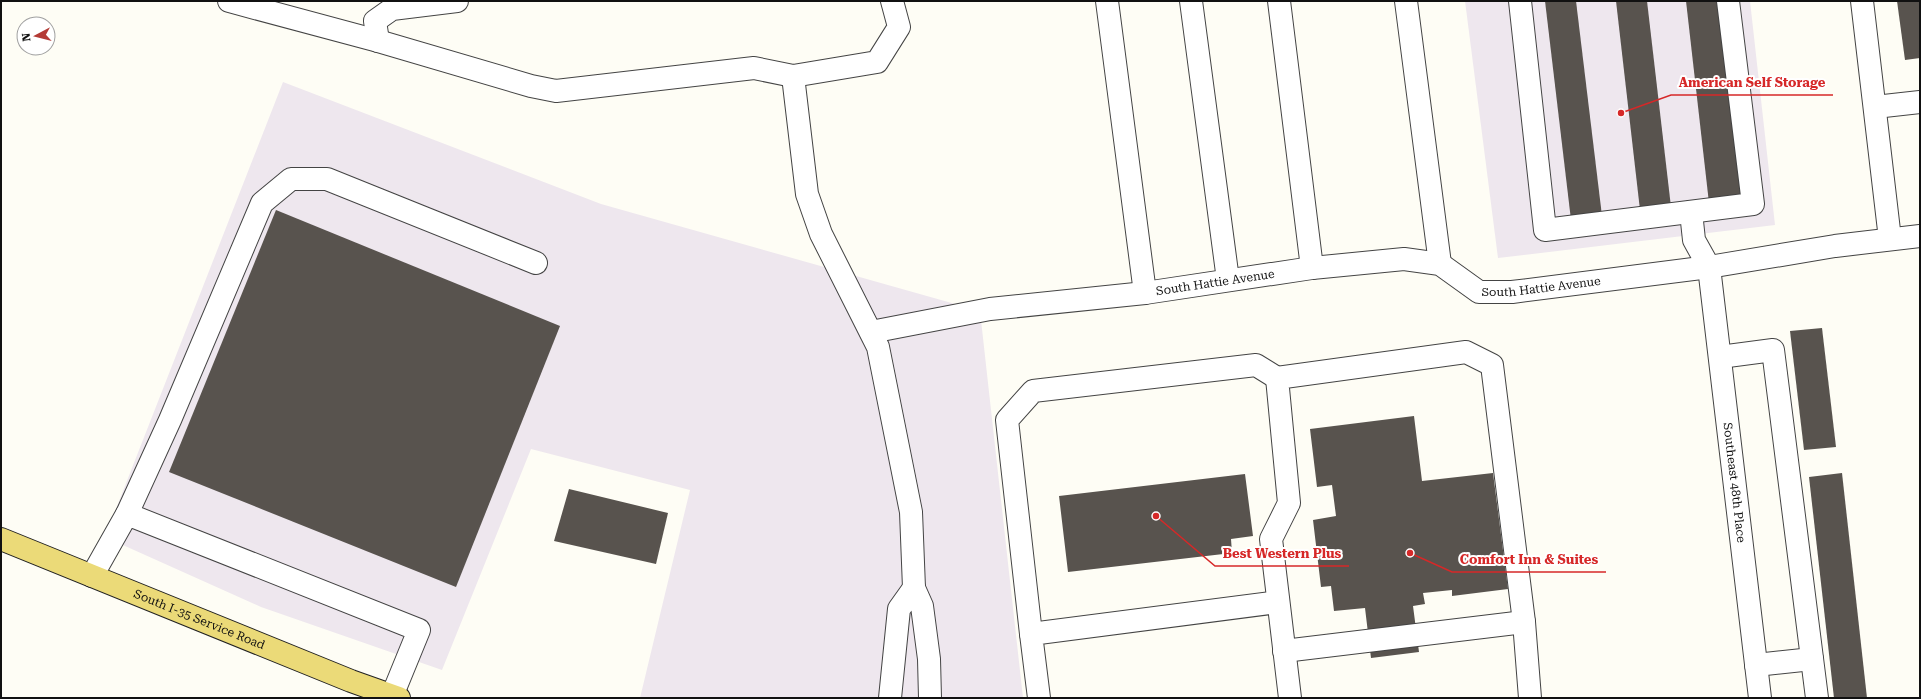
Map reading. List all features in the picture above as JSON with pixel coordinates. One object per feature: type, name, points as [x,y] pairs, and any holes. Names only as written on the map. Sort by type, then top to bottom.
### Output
[{"type":"main road","name":"South I-35 Service Road","points":[[1,539],[351,681],[395,697]]},
{"type":"street","points":[[229,1],[531,86],[556,91],[754,68],[793,76],[877,62],[900,27],[892,1]]},
{"type":"street","points":[[378,42],[375,21],[392,9],[457,1]]},
{"type":"street","points":[[1107,1],[1145,293]]},
{"type":"street","points":[[1191,1],[1228,280]]},
{"type":"street","points":[[1279,1],[1312,268]]},
{"type":"street","points":[[1406,1],[1440,264]]},
{"type":"street","points":[[1520,1],[1545,230],[1753,204],[1728,1]]},
{"type":"street","points":[[1862,1],[1890,239]]},
{"type":"street","points":[[793,76],[807,194],[821,234],[878,347],[911,512],[914,588],[922,606],[929,659],[930,698]]},
{"type":"street","points":[[1875,107],[1920,102]]},
{"type":"street","points":[[92,576],[127,514],[170,420],[262,203],[291,179],[327,179],[536,263]]},
{"type":"street","points":[[1690,212],[1694,240],[1709,267]]},
{"type":"street","name":"South Hattie Avenue","points":[[871,332],[990,309],[1074,299],[1145,293],[1312,268],[1404,259],[1440,264],[1479,292],[1512,292],[1709,267],[1835,246],[1920,236]]},
{"type":"street","name":"Southeast 48th Place","points":[[1709,267],[1760,698]]},
{"type":"street","points":[[1720,357],[1773,350],[1817,698]]},
{"type":"street","points":[[1039,698],[1007,420],[1033,391],[1256,365],[1277,378],[1466,352],[1492,365],[1524,622],[1530,698]]},
{"type":"street","points":[[1277,378],[1289,503],[1271,539],[1290,698]]},
{"type":"street","points":[[127,514],[419,630],[395,697]]},
{"type":"street","points":[[890,698],[899,609],[914,588]]},
{"type":"street","points":[[1031,634],[1278,602]]},
{"type":"street","points":[[1284,651],[1524,622]]},
{"type":"street","points":[[1756,665],[1812,658]]},
{"type":"shaded area","points":[[1465,1],[1750,1],[1775,225],[1498,258]]},
{"type":"shaded area","points":[[283,82],[601,204],[980,311],[1023,698],[640,698],[690,490],[531,449],[442,670],[261,607],[105,537]]},
{"type":"building","points":[[1545,1],[1576,1],[1602,216],[1571,220]]},
{"type":"building","points":[[1616,1],[1647,1],[1671,207],[1640,210]]},
{"type":"building","points":[[1686,1],[1718,1],[1741,199],[1709,203]]},
{"type":"building","points":[[1897,1],[1920,1],[1920,58],[1905,60]]},
{"type":"building","points":[[276,210],[560,326],[456,587],[169,472]]},
{"type":"building","points":[[1822,328],[1836,447],[1804,450],[1790,331]]},
{"type":"building","points":[[1414,416],[1422,481],[1493,473],[1508,589],[1452,596],[1452,590],[1423,593],[1425,604],[1413,606],[1419,652],[1371,658],[1365,608],[1334,611],[1331,586],[1321,587],[1313,520],[1336,516],[1332,485],[1317,487],[1310,429]]},
{"type":"building","points":[[1842,473],[1867,698],[1834,698],[1809,477]]},
{"type":"building","points":[[1245,474],[1253,536],[1231,539],[1232,553],[1068,572],[1059,496]]},
{"type":"building","points":[[569,489],[668,513],[656,564],[554,541]]},
{"type":"place","name":"American Self Storage","points":[[1621,113]]},
{"type":"place","name":"Best Western Plus","points":[[1156,516]]},
{"type":"place","name":"Comfort Inn & Suites","points":[[1410,553]]}]
